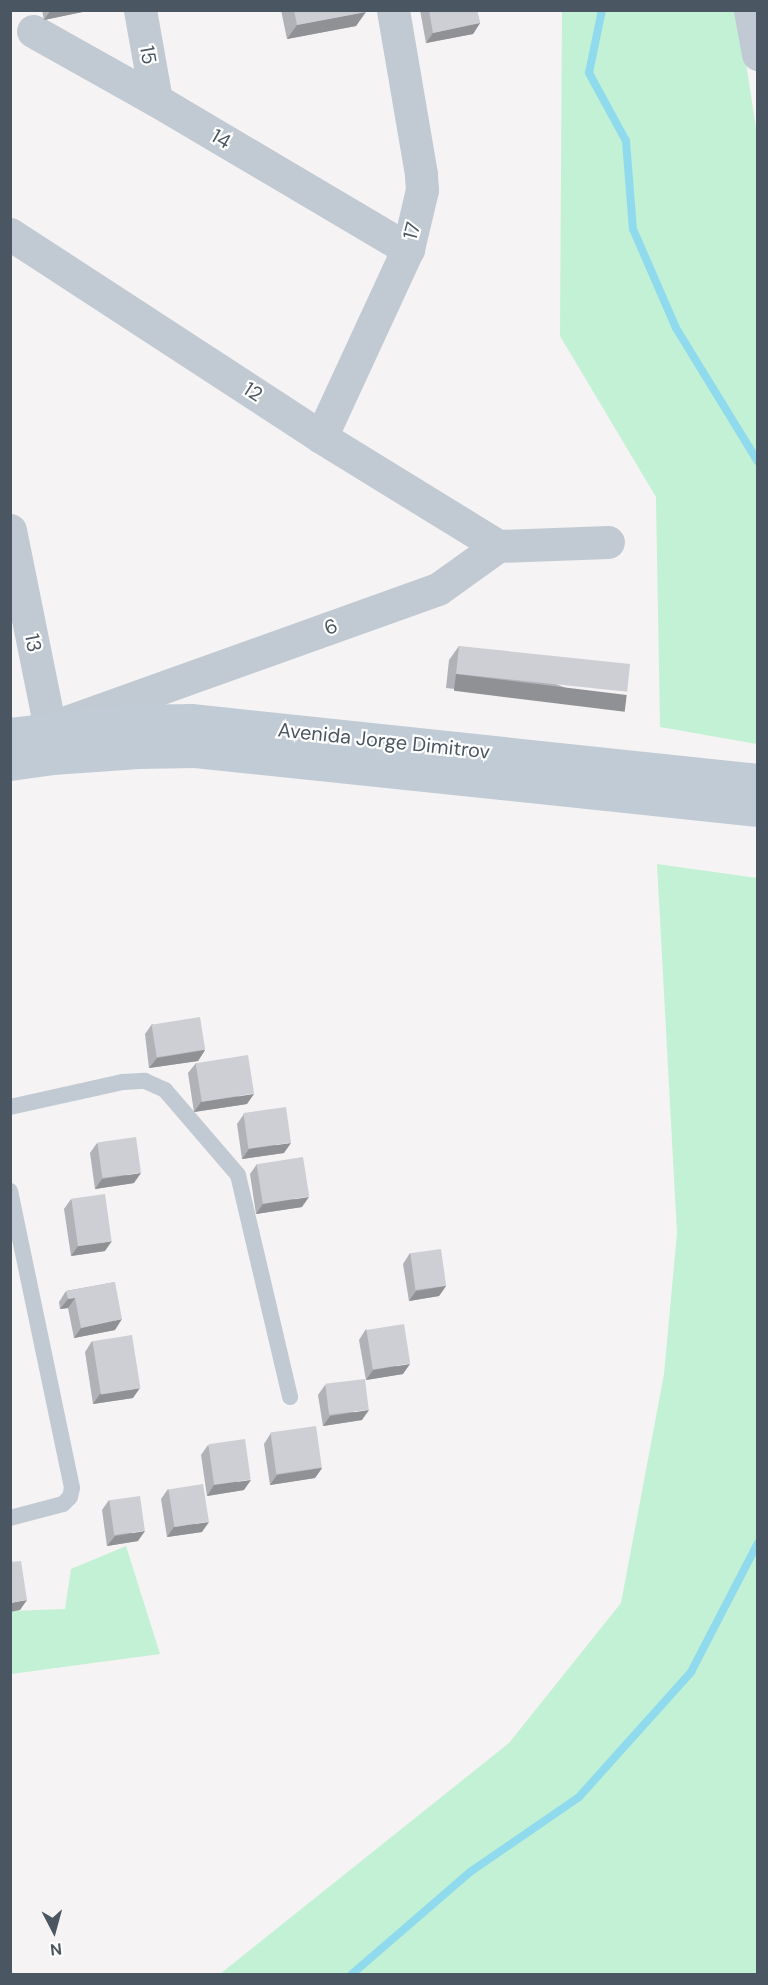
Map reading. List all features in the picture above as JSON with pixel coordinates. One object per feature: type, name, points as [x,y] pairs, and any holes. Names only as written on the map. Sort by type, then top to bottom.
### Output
[{"type":"main road","name":"Avenida Jorge Dimitrov","points":[[10,764],[51,743],[126,721],[191,720],[758,780]]},
{"type":"main road","name":"Avenida Jorge Dimitrov","points":[[10,734],[51,743],[195,752],[758,810]]},
{"type":"street","name":"15","points":[[140,10],[156,100]]},
{"type":"street","name":"17","points":[[321,436],[408,249],[422,190],[393,10]]},
{"type":"street","points":[[750,10],[758,54]]},
{"type":"street","name":"14","points":[[33,31],[156,100],[408,249]]},
{"type":"street","name":"12","points":[[10,234],[321,436],[498,546]]},
{"type":"street","name":"13","points":[[10,530],[51,743]]},
{"type":"street","points":[[498,546],[608,542]]},
{"type":"street","name":"6","points":[[51,743],[438,589],[498,546]]},
{"type":"lane","points":[[10,1107],[123,1082],[146,1081],[165,1090],[238,1175],[290,1397]]},
{"type":"lane","points":[[10,1191],[72,1488],[70,1497],[63,1504],[10,1518]]},
{"type":"green space","points":[[562,11],[738,11],[758,141],[757,744],[660,727],[656,497],[560,336]]},
{"type":"green space","points":[[657,864],[757,878],[757,1974],[220,1974],[509,1743],[621,1603],[664,1374],[677,1233]]},
{"type":"green space","points":[[126,1546],[160,1654],[11,1674],[10,1611],[65,1609],[71,1569]]},
{"type":"building","points":[[294,10],[366,10],[366,12],[297,25]]},
{"type":"building","points":[[429,10],[477,10],[480,23],[433,33]]},
{"type":"building","points":[[459,646],[630,664],[627,692],[456,674]]},
{"type":"building","points":[[200,1017],[205,1050],[157,1057],[152,1025]]},
{"type":"building","points":[[248,1055],[254,1094],[202,1102],[196,1063]]},
{"type":"building","points":[[286,1107],[291,1143],[248,1149],[243,1113]]},
{"type":"building","points":[[136,1137],[141,1173],[102,1178],[97,1142]]},
{"type":"building","points":[[303,1157],[309,1197],[263,1204],[257,1164]]},
{"type":"building","points":[[105,1194],[112,1242],[78,1246],[71,1199]]},
{"type":"building","points":[[441,1249],[446,1286],[415,1290],[410,1253]]},
{"type":"building","points":[[115,1282],[122,1319],[81,1328],[75,1298],[68,1299],[66,1291]]},
{"type":"building","points":[[404,1324],[410,1364],[373,1369],[366,1330]]},
{"type":"building","points":[[132,1335],[140,1388],[101,1395],[92,1341]]},
{"type":"building","points":[[365,1379],[369,1410],[329,1415],[325,1384]]},
{"type":"building","points":[[316,1426],[322,1468],[276,1474],[270,1432]]},
{"type":"building","points":[[245,1439],[251,1480],[214,1485],[208,1444]]},
{"type":"building","points":[[203,1484],[209,1522],[174,1527],[168,1489]]},
{"type":"building","points":[[140,1496],[145,1531],[114,1535],[109,1500]]},
{"type":"building","points":[[21,1561],[27,1600],[10,1603],[10,1562]]},
{"type":"waterway","points":[[602,10],[589,73],[626,141],[633,229],[676,328],[758,462]]},
{"type":"waterway","points":[[352,1974],[470,1872],[579,1797],[691,1672],[758,1543]]}]
